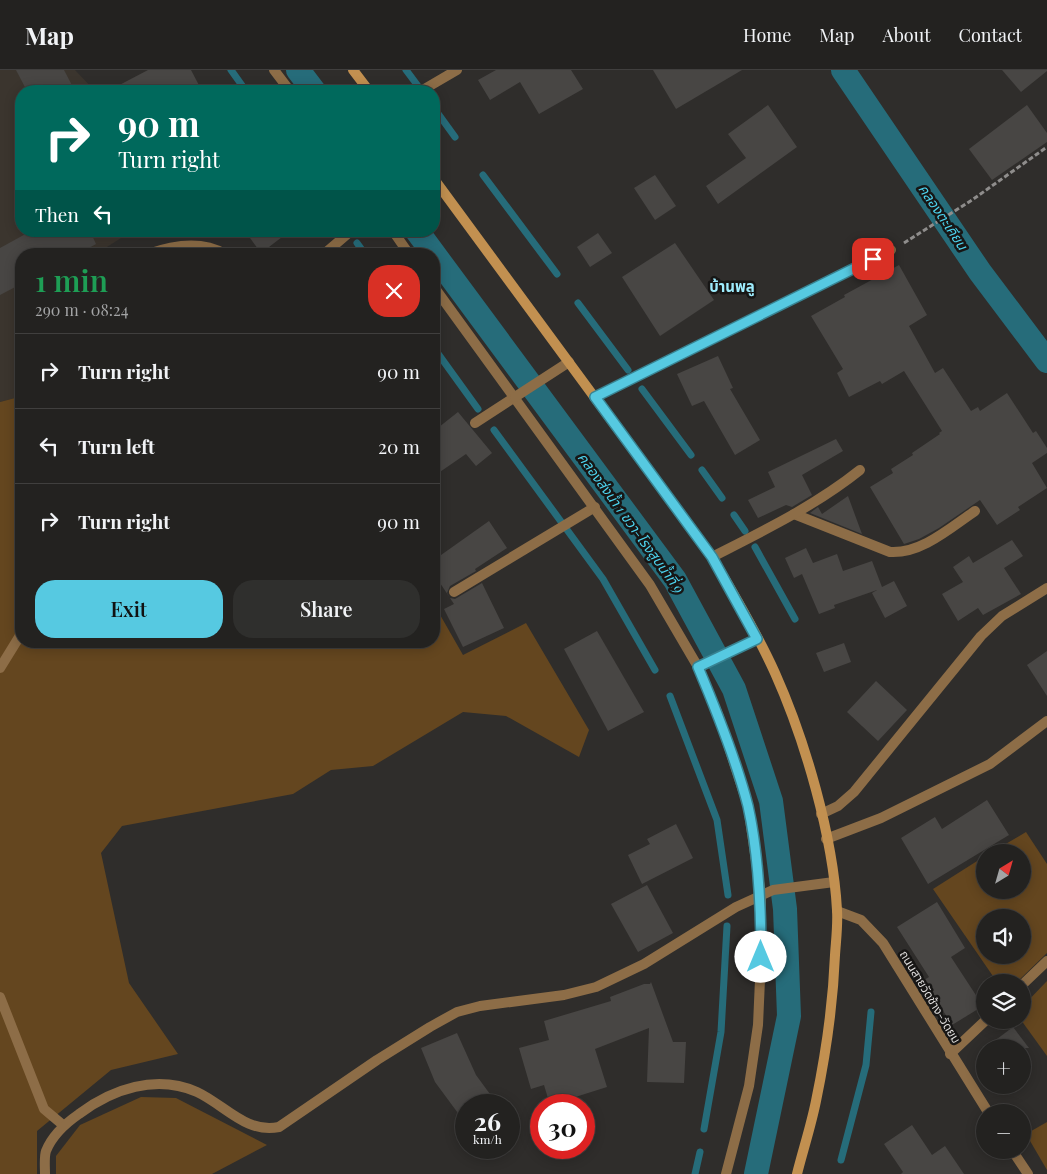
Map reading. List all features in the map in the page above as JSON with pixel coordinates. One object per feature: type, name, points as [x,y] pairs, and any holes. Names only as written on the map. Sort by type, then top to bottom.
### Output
[{"type":"main road","points":[[353,70],[364,85]]},
{"type":"main road","points":[[440,187],[712,557],[775,672],[802,746],[826,839],[837,911],[834,979],[828,1032],[816,1102],[796,1174]]},
{"type":"street","points":[[274,70],[285,85]]},
{"type":"street","points":[[431,85],[457,70]]},
{"type":"street","points":[[331,248],[343,237]]},
{"type":"street","points":[[397,237],[406,248]]},
{"type":"street","points":[[166,248],[192,244],[209,248]]},
{"type":"street","points":[[595,397],[891,250]]},
{"type":"street","points":[[440,295],[519,395],[650,585],[698,667],[719,717],[748,806],[761,896],[758,1025],[749,1086],[726,1174]]},
{"type":"street","points":[[475,424],[569,362]]},
{"type":"street","points":[[712,557],[794,514],[845,482],[860,470]]},
{"type":"street","points":[[454,592],[595,507]]},
{"type":"street","points":[[794,514],[890,552],[902,553],[932,540],[974,511]]},
{"type":"street","points":[[820,814],[838,806],[854,792],[981,636],[1002,616],[1047,588]]},
{"type":"street","points":[[698,667],[757,639]]},
{"type":"street","points":[[0,668],[15,644]]},
{"type":"street","points":[[826,839],[881,818],[990,764],[1047,721]]},
{"type":"street","points":[[45,1174],[46,1152],[63,1125],[98,1099],[136,1085],[158,1084],[177,1086],[197,1092],[246,1122],[266,1129],[280,1126],[385,1056],[457,1012],[480,1006],[564,994],[596,987],[644,964],[736,907],[773,890],[834,882]]},
{"type":"street","name":"ถนนสายวัดช้าง-วัดยม","points":[[837,911],[861,920],[883,943],[950,1054],[983,1104]]},
{"type":"street","points":[[1031,976],[1047,961]]},
{"type":"street","points":[[0,997],[44,1109],[63,1125]]},
{"type":"street","points":[[950,1054],[976,1029]]},
{"type":"street","points":[[1018,1159],[1028,1174]]},
{"type":"path","points":[[917,235],[972,200],[1047,147]]},
{"type":"shaded area","points":[[0,70],[75,70],[89,85],[15,85],[15,237],[123,237],[105,248],[15,248],[15,398],[0,402]]},
{"type":"shaded area","points":[[15,398],[15,648],[440,648],[440,615],[463,655],[526,623],[589,730],[579,757],[506,716],[463,712],[373,766],[331,770],[293,794],[122,826],[101,853],[129,983],[178,1054],[111,1070],[37,1131],[37,1174],[0,1174],[0,402]]},
{"type":"shaded area","points":[[1026,832],[1047,864],[1047,953],[1025,974],[991,974],[985,964],[1031,964],[1031,909],[976,909],[976,951],[933,889],[976,862],[976,899],[1031,899],[1031,844],[1006,844]]},
{"type":"shaded area","points":[[1047,981],[1047,1056],[1028,1029],[1031,1029],[1031,998]]},
{"type":"shaded area","points":[[141,1097],[176,1098],[267,1145],[212,1174],[56,1174],[56,1156],[80,1125]]},
{"type":"shaded area","points":[[1047,1122],[1047,1170],[1031,1143],[1031,1131]]},
{"type":"building","points":[[16,70],[64,70],[72,85],[24,85]]},
{"type":"building","points":[[148,70],[191,70],[199,85],[119,85]]},
{"type":"building","points":[[496,70],[571,70],[583,89],[539,114],[520,82],[490,100],[478,80]]},
{"type":"building","points":[[653,70],[742,70],[676,109]]},
{"type":"building","points":[[1002,70],[1047,70],[1047,71],[1021,92]]},
{"type":"building","points":[[768,105],[797,147],[718,204],[706,186],[746,158],[728,134]]},
{"type":"building","points":[[1027,105],[1047,133],[1047,142],[992,180],[969,149]]},
{"type":"building","points":[[655,175],[676,206],[655,220],[634,188]]},
{"type":"building","points":[[598,233],[612,253],[590,267],[577,247]]},
{"type":"building","points":[[20,237],[93,237],[96,244],[89,248],[15,248],[15,287],[0,295],[0,248]]},
{"type":"building","points":[[249,237],[282,237],[268,248],[257,248]]},
{"type":"building","points":[[675,243],[714,300],[660,336],[622,277]]},
{"type":"building","points":[[899,265],[927,315],[909,326],[935,373],[943,368],[971,411],[978,407],[980,411],[1007,393],[1033,433],[1036,431],[1047,448],[1047,453],[1032,463],[1047,488],[1018,507],[1020,510],[997,525],[980,500],[939,528],[919,539],[904,544],[870,487],[893,473],[891,469],[913,455],[912,453],[942,431],[904,371],[882,384],[880,381],[849,397],[837,373],[843,369],[811,316],[845,297],[844,295]]},
{"type":"building","points":[[718,356],[733,388],[730,389],[760,440],[735,455],[704,401],[692,406],[677,374]]},
{"type":"building","points":[[458,412],[492,453],[476,466],[466,454],[440,472],[440,426]]},
{"type":"building","points":[[836,439],[843,451],[802,475],[812,495],[792,507],[786,505],[758,518],[748,500],[775,487],[768,472]]},
{"type":"building","points":[[848,496],[862,534],[810,513],[818,507],[822,514]]},
{"type":"building","points":[[489,521],[507,548],[475,569],[476,571],[450,586],[447,593],[450,598],[440,583],[440,556]]},
{"type":"building","points":[[1012,540],[1023,556],[1004,568],[1021,594],[983,615],[978,608],[958,621],[942,594],[963,582],[953,567],[969,556],[973,563]]},
{"type":"building","points":[[806,548],[813,563],[837,554],[843,571],[872,561],[882,587],[894,581],[907,606],[885,618],[872,593],[877,590],[834,605],[835,608],[819,614],[802,574],[794,578],[785,558]]},
{"type":"building","points":[[482,583],[504,628],[463,647],[444,609],[454,604],[450,598],[455,599]]},
{"type":"building","points":[[597,631],[644,712],[608,731],[564,649]]},
{"type":"building","points":[[844,643],[851,662],[824,672],[816,653]]},
{"type":"building","points":[[1047,651],[1047,696],[1027,665]]},
{"type":"building","points":[[876,681],[907,710],[878,741],[847,712]]},
{"type":"building","points":[[987,800],[1009,835],[994,844],[976,844],[976,855],[928,884],[901,838],[935,817],[942,829]]},
{"type":"building","points":[[676,824],[693,858],[642,884],[628,855],[650,844],[647,839]]},
{"type":"building","points":[[647,885],[673,933],[638,952],[611,904]]},
{"type":"building","points":[[937,902],[965,948],[951,957],[976,995],[976,1010],[952,1025],[924,980],[929,977],[897,927]]},
{"type":"building","points":[[651,982],[673,1042],[686,1042],[684,1083],[647,1082],[649,1028],[595,1049],[607,1087],[585,1094],[547,1094],[544,1085],[531,1089],[519,1048],[549,1040],[544,1021],[611,1001],[610,997],[644,984],[650,984]]},
{"type":"building","points":[[1010,1029],[1015,1029],[1022,1039],[997,1039]]},
{"type":"building","points":[[457,1033],[476,1075],[490,1094],[455,1094],[455,1109],[435,1082],[421,1048]]},
{"type":"building","points":[[912,1125],[932,1155],[945,1146],[964,1174],[901,1174],[903,1172],[884,1144]]},
{"type":"waterway","points":[[231,70],[242,85]]},
{"type":"waterway","name":"คลองส่งน้ำ 1 ขวา-โรงสูบน้ำที่ 9","points":[[298,70],[309,85]]},
{"type":"waterway","points":[[406,70],[417,85]]},
{"type":"waterway","name":"คลองตะเคียน","points":[[843,70],[980,272],[1047,361]]},
{"type":"waterway","points":[[440,116],[455,137]]},
{"type":"waterway","points":[[483,175],[557,274]]},
{"type":"waterway","name":"คลองส่งน้ำ 1 ขวา-โรงสูบน้ำที่ 9","points":[[421,237],[430,248]]},
{"type":"waterway","points":[[357,243],[361,248]]},
{"type":"waterway","name":"คลองส่งน้ำ 1 ขวา-โรงสูบน้ำที่ 9","points":[[440,262],[675,580],[734,689],[771,801],[785,909],[789,1016],[756,1174]]},
{"type":"waterway","points":[[578,303],[628,370]]},
{"type":"waterway","points":[[440,356],[478,409]]},
{"type":"waterway","points":[[642,389],[691,455]]},
{"type":"waterway","points":[[494,430],[603,579],[655,670]]},
{"type":"waterway","points":[[702,470],[722,498]]},
{"type":"waterway","points":[[734,515],[745,531]]},
{"type":"waterway","points":[[755,547],[795,619]]},
{"type":"waterway","points":[[670,696],[717,820],[728,895]]},
{"type":"waterway","points":[[704,1129],[721,1032],[727,926]]},
{"type":"waterway","points":[[841,1160],[866,1065],[871,1012]]},
{"type":"waterway","points":[[695,1174],[700,1152]]},
{"type":"district","name":"บ้านพลู","points":[[732,287]]},
{"type":"route","points":[[761,957],[761,896],[748,806],[719,717],[698,667],[757,639],[712,557],[595,397],[873,259]]}]
